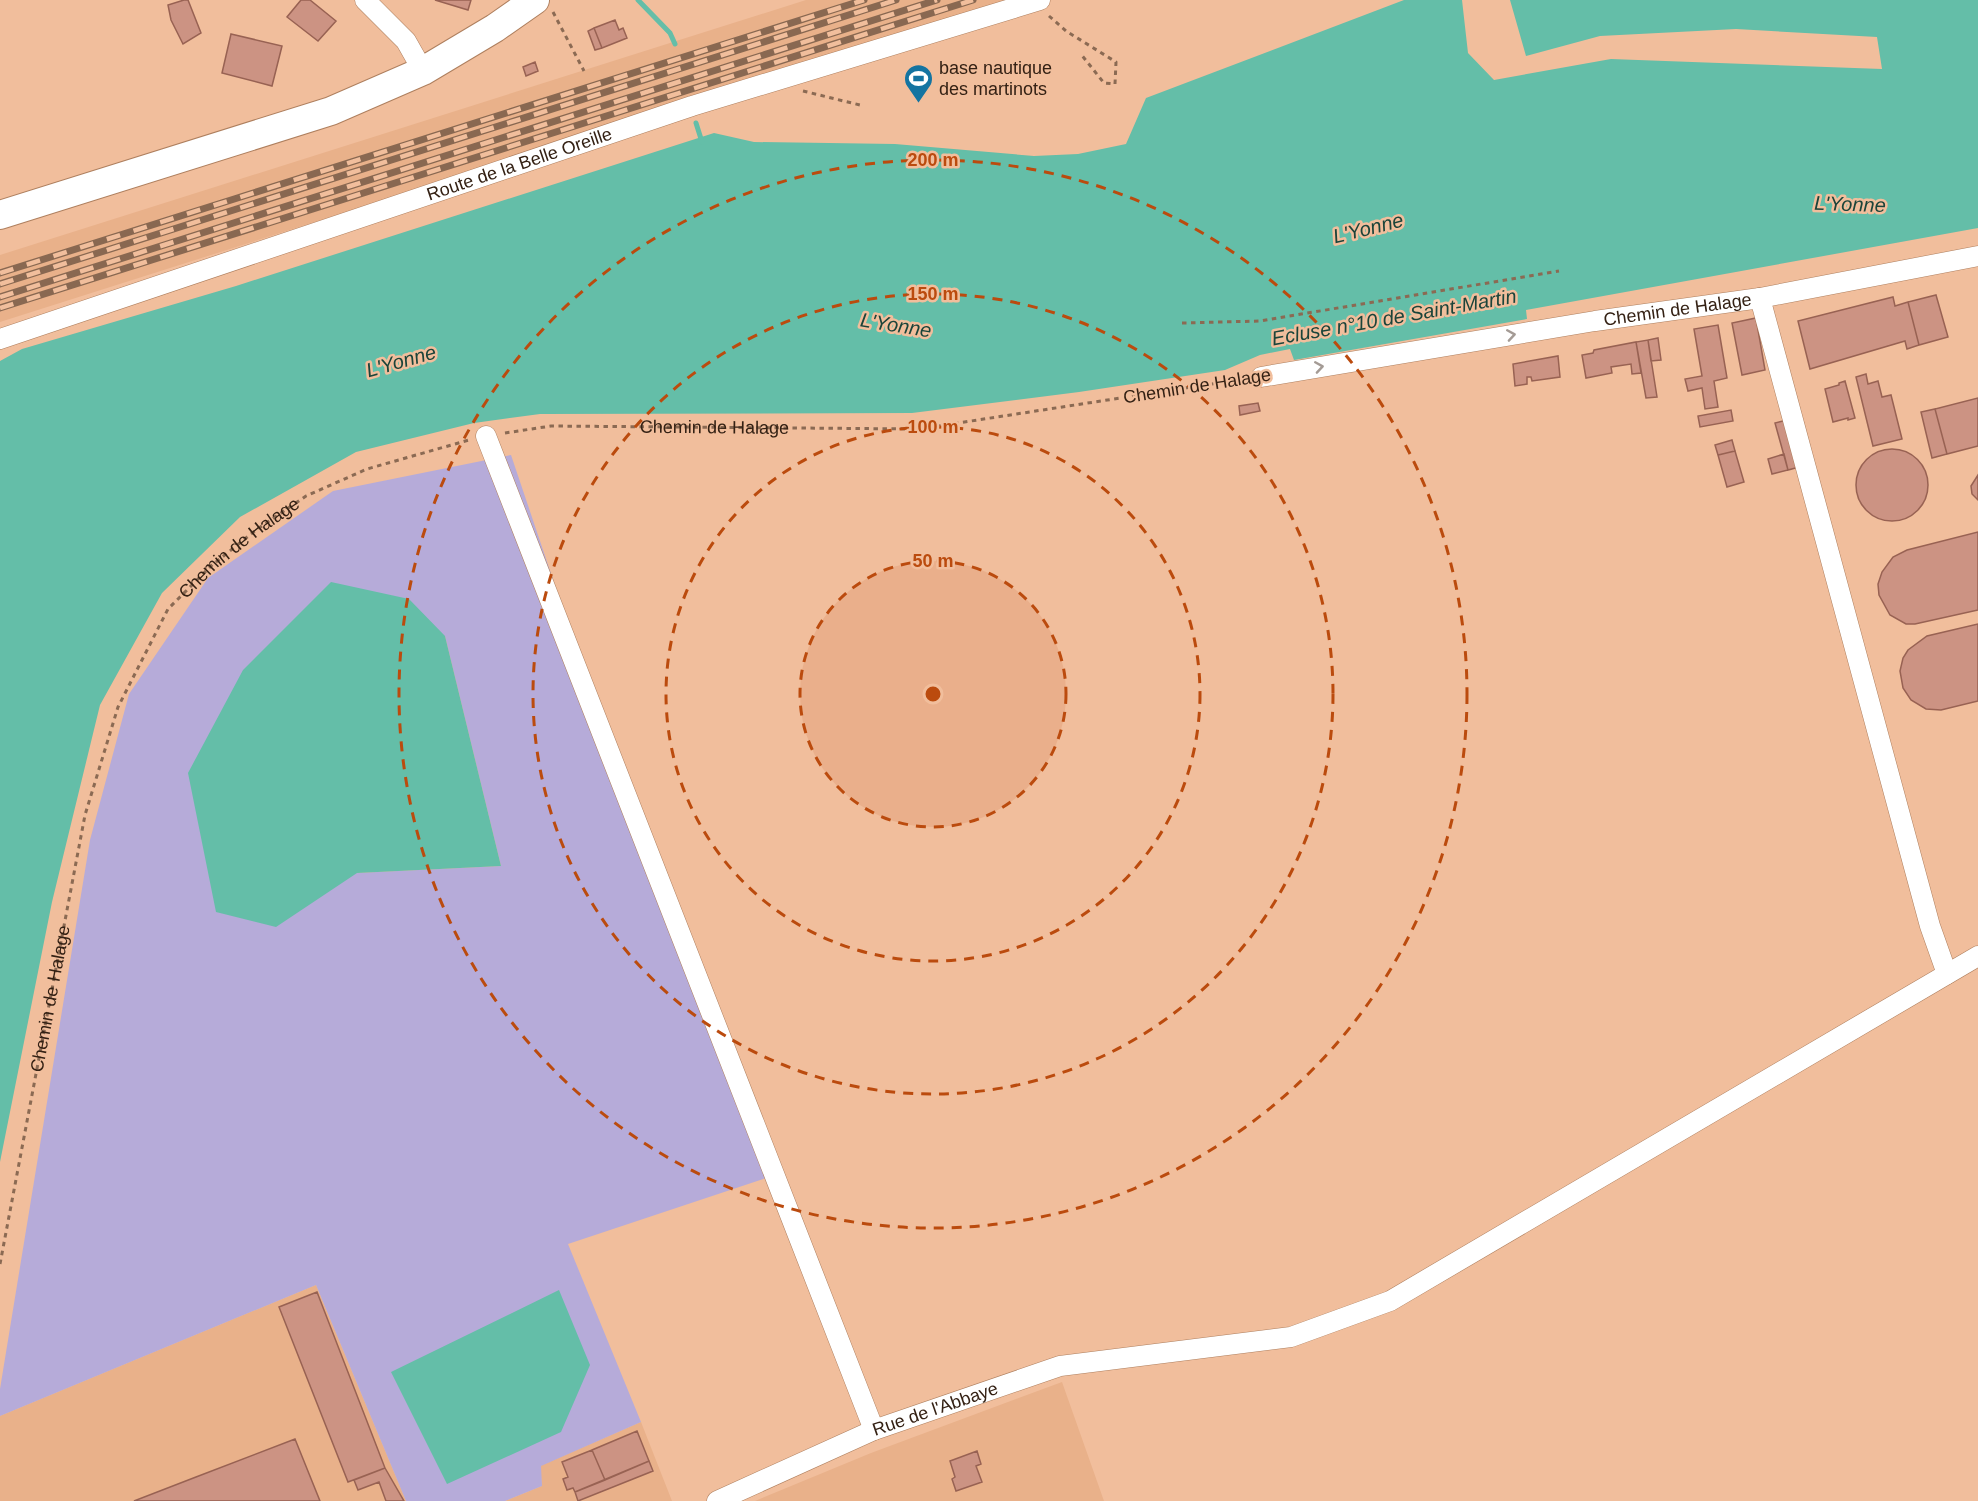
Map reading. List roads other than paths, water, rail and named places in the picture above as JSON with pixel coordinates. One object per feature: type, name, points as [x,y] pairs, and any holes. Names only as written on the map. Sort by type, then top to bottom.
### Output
[{"type":"main road","points":[[0,215],[331,111],[423,71],[544,5]]},
{"type":"street","points":[[365,0],[406,41],[423,71]]},
{"type":"street","name":"Route de la Belle Oreille","points":[[0,339],[692,106],[1036,1]]},
{"type":"street","name":"Chemin de Halage","points":[[1261,377],[1595,321],[1760,298],[1978,256]]},
{"type":"street","points":[[1760,298],[1930,926],[1947,974]]},
{"type":"street","points":[[486,436],[874,1430]]},
{"type":"street","name":"Rue de l'Abbaye","points":[[717,1501],[874,1430],[1060,1366],[1291,1337],[1390,1301],[1617,1170],[1978,956]]},
{"type":"water","points":[[1404,0],[1462,0],[1468,53],[1494,80],[1611,59],[1882,69],[1877,37],[1736,29],[1600,36],[1526,56],[1510,0],[1978,0],[1978,228],[1526,310],[1527,319],[1294,360],[1290,349],[1260,355],[1225,370],[1079,392],[912,413],[540,414],[474,423],[356,452],[240,517],[162,593],[100,705],[52,902],[0,1162],[0,361],[22,349],[236,286],[714,133],[754,142],[895,144],[1034,156],[1078,154],[1126,144],[1146,98]]},
{"type":"water","points":[[331,582],[409,599],[445,636],[501,866],[357,873],[276,927],[216,912],[188,773],[243,670]]},
{"type":"water","points":[[559,1290],[590,1365],[561,1432],[447,1484],[391,1372]]},
{"type":"waterway","points":[[638,0],[670,33],[675,44]]},
{"type":"waterway","points":[[696,123],[702,142]]},
{"type":"railway","points":[[0,273],[864,0]]},
{"type":"railway","points":[[0,284],[896,0]]},
{"type":"railway","points":[[0,297],[937,0]]},
{"type":"railway","points":[[0,308],[973,0]]},
{"type":"place","name":"base nautique des martinots","points":[[918,104]]},
{"type":"water label","name":"L'Yonne","points":[[1850,204]]},
{"type":"water label","name":"L'Yonne","points":[[1368,228]]},
{"type":"water label","name":"Ecluse n°10 de Saint-Martin","points":[[1394,317]]},
{"type":"water label","name":"L'Yonne","points":[[896,325]]},
{"type":"water label","name":"L'Yonne","points":[[401,361]]}]
